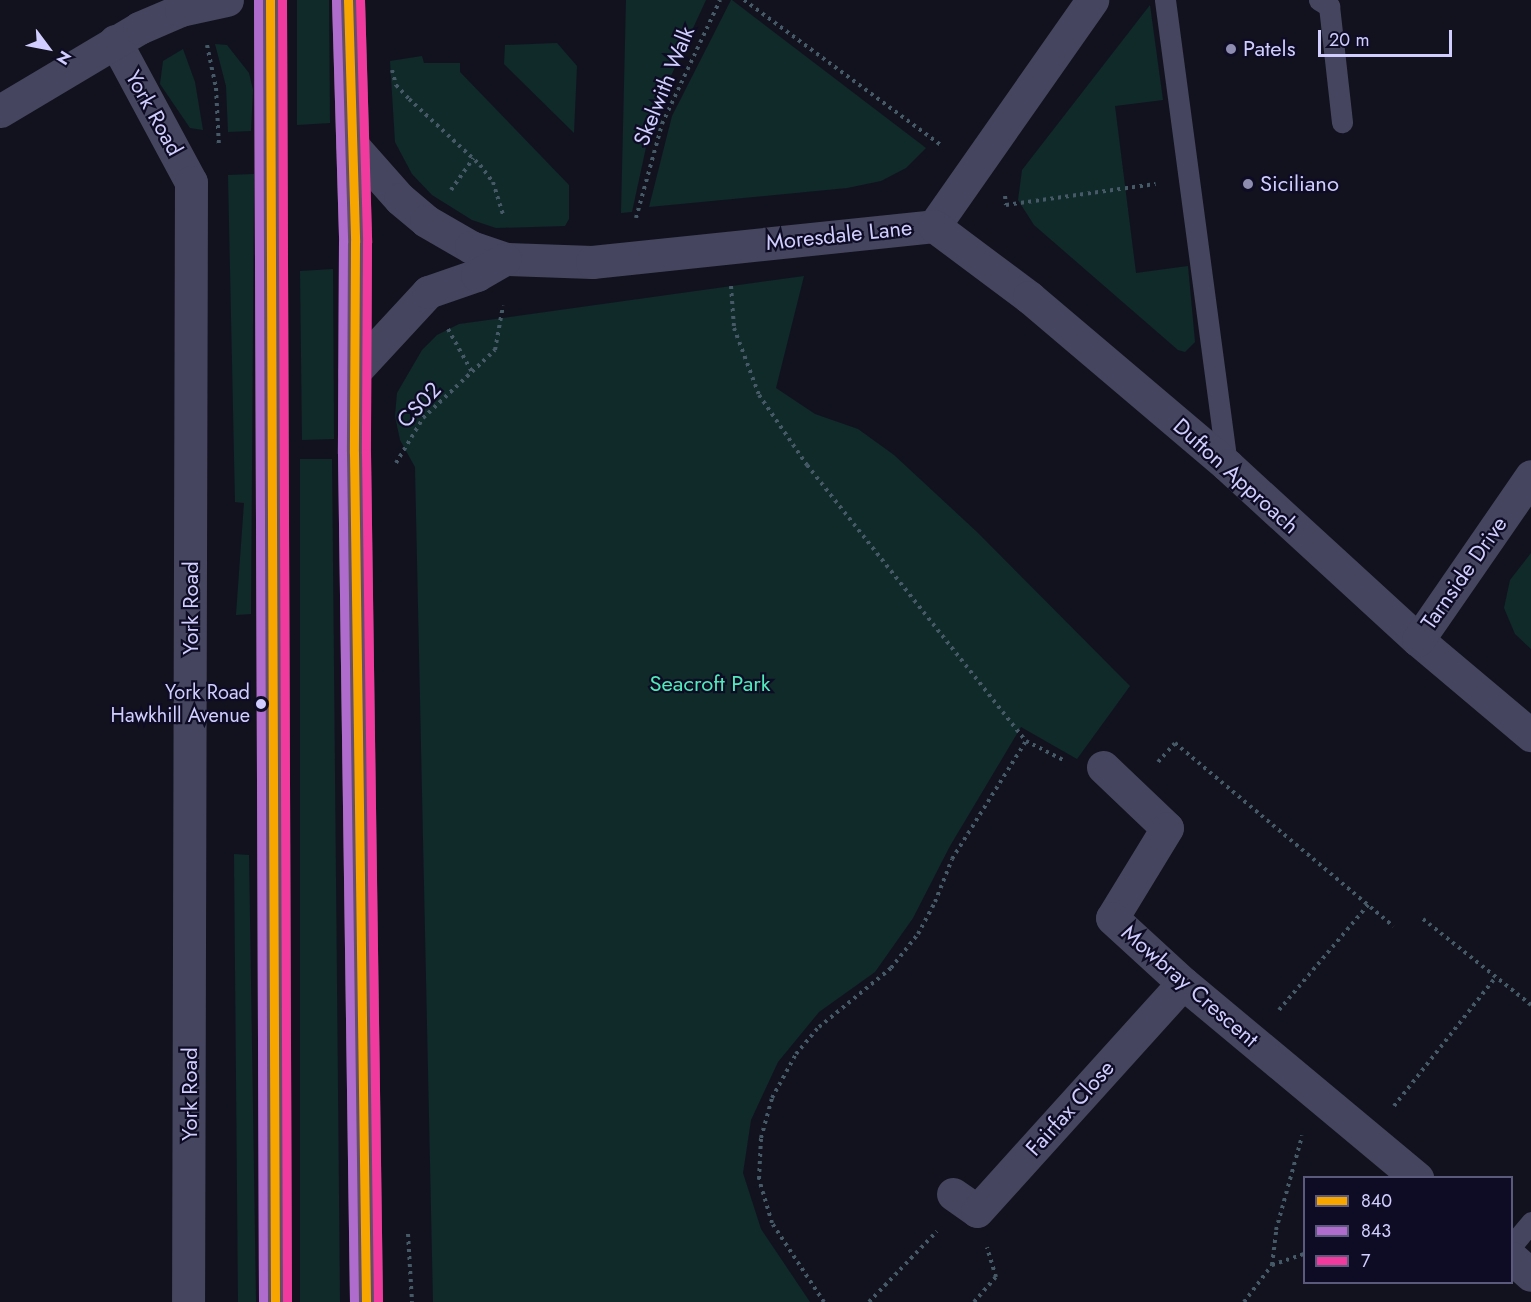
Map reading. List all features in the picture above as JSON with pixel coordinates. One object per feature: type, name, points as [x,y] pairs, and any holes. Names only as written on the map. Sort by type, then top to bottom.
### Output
[{"type":"highway","points":[[270,0],[275,1302]]},
{"type":"highway","points":[[348,0],[352,145],[366,1302]]},
{"type":"street","points":[[0,111],[115,41],[181,10],[227,0]]},
{"type":"street","name":"Moresdale Lane","points":[[352,145],[400,200],[426,221],[471,247],[505,259],[592,262],[934,226],[1092,0]]},
{"type":"street","name":"York Road","points":[[115,41],[191,182],[189,1302]]},
{"type":"street","name":"Dufton Approach","points":[[934,226],[1029,297],[1227,465],[1418,640],[1531,735]]},
{"type":"street","points":[[354,372],[428,292],[477,275],[505,259]]},
{"type":"street","name":"Tarnside Drive","points":[[1418,640],[1531,476]]},
{"type":"street","name":"Mowbray Crescent","points":[[1103,767],[1167,828],[1112,918],[1183,983],[1415,1176]]},
{"type":"street","name":"Fairfax Close","points":[[965,1203],[1183,983]]},
{"type":"street","points":[[1513,1259],[1531,1275]]},
{"type":"lane","points":[[1165,0],[1191,178],[1227,465]]},
{"type":"lane","points":[[1319,0],[1329,6],[1342,123]]},
{"type":"lane","points":[[1513,1244],[1531,1222]]},
{"type":"path","name":"Skelwith Walk","points":[[634,222],[662,124],[720,0]]},
{"type":"path","points":[[744,0],[1003,190],[1006,205],[1191,178]]},
{"type":"path","points":[[390,61],[402,92],[473,158],[493,182],[505,225]]},
{"type":"path","points":[[449,193],[473,158]]},
{"type":"path","points":[[730,246],[734,328],[759,395],[807,465],[1026,741],[1072,765],[1103,767]]},
{"type":"path","name":"CS02","points":[[394,468],[402,447],[423,418],[495,350],[502,324],[503,299]]},
{"type":"path","points":[[446,325],[472,374]]},
{"type":"path","points":[[824,1302],[772,1223],[759,1179],[761,1138],[772,1098],[796,1054],[819,1027],[891,968],[918,934],[935,902],[952,859],[1026,741]]},
{"type":"path","points":[[1131,793],[1174,743],[1393,926]]},
{"type":"path","points":[[1253,1042],[1368,905]]},
{"type":"path","points":[[1423,919],[1531,1005]]},
{"type":"path","points":[[1369,1137],[1496,977]]},
{"type":"path","points":[[1244,1302],[1272,1265],[1276,1230],[1314,1093]]},
{"type":"path","points":[[869,1302],[965,1203],[996,1277],[974,1302]]},
{"type":"path","points":[[408,1231],[412,1302]]},
{"type":"path","points":[[1272,1265],[1303,1255]]},
{"type":"green space","points":[[297,0],[329,0],[330,123],[297,125]]},
{"type":"green space","points":[[626,0],[706,0],[653,115],[632,212],[621,213]]},
{"type":"green space","points":[[731,0],[926,148],[906,168],[881,181],[847,188],[649,207],[672,116]]},
{"type":"green space","points":[[1150,5],[1163,100],[1115,106],[1136,273],[1188,266],[1195,342],[1185,352],[1178,350],[1034,225],[1018,200],[1022,170]]},
{"type":"green space","points":[[557,43],[577,66],[574,133],[504,64],[505,45]]},
{"type":"green space","points":[[215,44],[227,45],[249,73],[253,90],[251,131],[228,132],[226,86]]},
{"type":"green space","points":[[183,49],[195,82],[203,130],[190,128],[160,84],[163,61]]},
{"type":"green space","points":[[422,56],[424,63],[460,63],[460,72],[569,185],[569,219],[565,226],[496,228],[472,220],[432,195],[412,174],[395,142],[390,61]]},
{"type":"green space","points":[[254,174],[251,614],[236,615],[244,503],[235,502],[228,175]]},
{"type":"green space","points":[[333,269],[334,439],[302,440],[300,271]]},
{"type":"green space","name":"Seacroft Park","points":[[804,276],[776,388],[815,414],[858,429],[894,455],[977,532],[1130,686],[1077,759],[1021,727],[950,846],[913,918],[875,972],[819,1012],[778,1062],[751,1120],[743,1173],[761,1229],[810,1302],[433,1302],[415,467],[400,440],[395,416],[397,393],[422,350],[437,335],[459,324]]},
{"type":"green space","points":[[300,459],[332,459],[340,1302],[300,1302]]},
{"type":"green space","points":[[1531,553],[1531,649],[1515,634],[1504,608],[1510,580]]},
{"type":"green space","points":[[234,854],[249,855],[256,1302],[238,1302]]},
{"type":"transit line","name":"843","points":[[258,0],[263,1302]]},
{"type":"transit line","name":"840","points":[[270,0],[275,1302]]},
{"type":"transit line","name":"7","points":[[282,0],[287,1302]]},
{"type":"transit line","name":"843","points":[[336,0],[343,242],[342,453],[354,1302]]},
{"type":"transit line","name":"840","points":[[348,0],[355,242],[354,453],[366,1302]]},
{"type":"transit line","name":"7","points":[[360,0],[367,242],[366,453],[378,1302]]},
{"type":"place","name":"Patels","points":[[1231,49]]},
{"type":"place","name":"Siciliano","points":[[1248,184]]},
{"type":"place","name":"York Road Hawkhill Avenue","points":[[261,704]]}]
